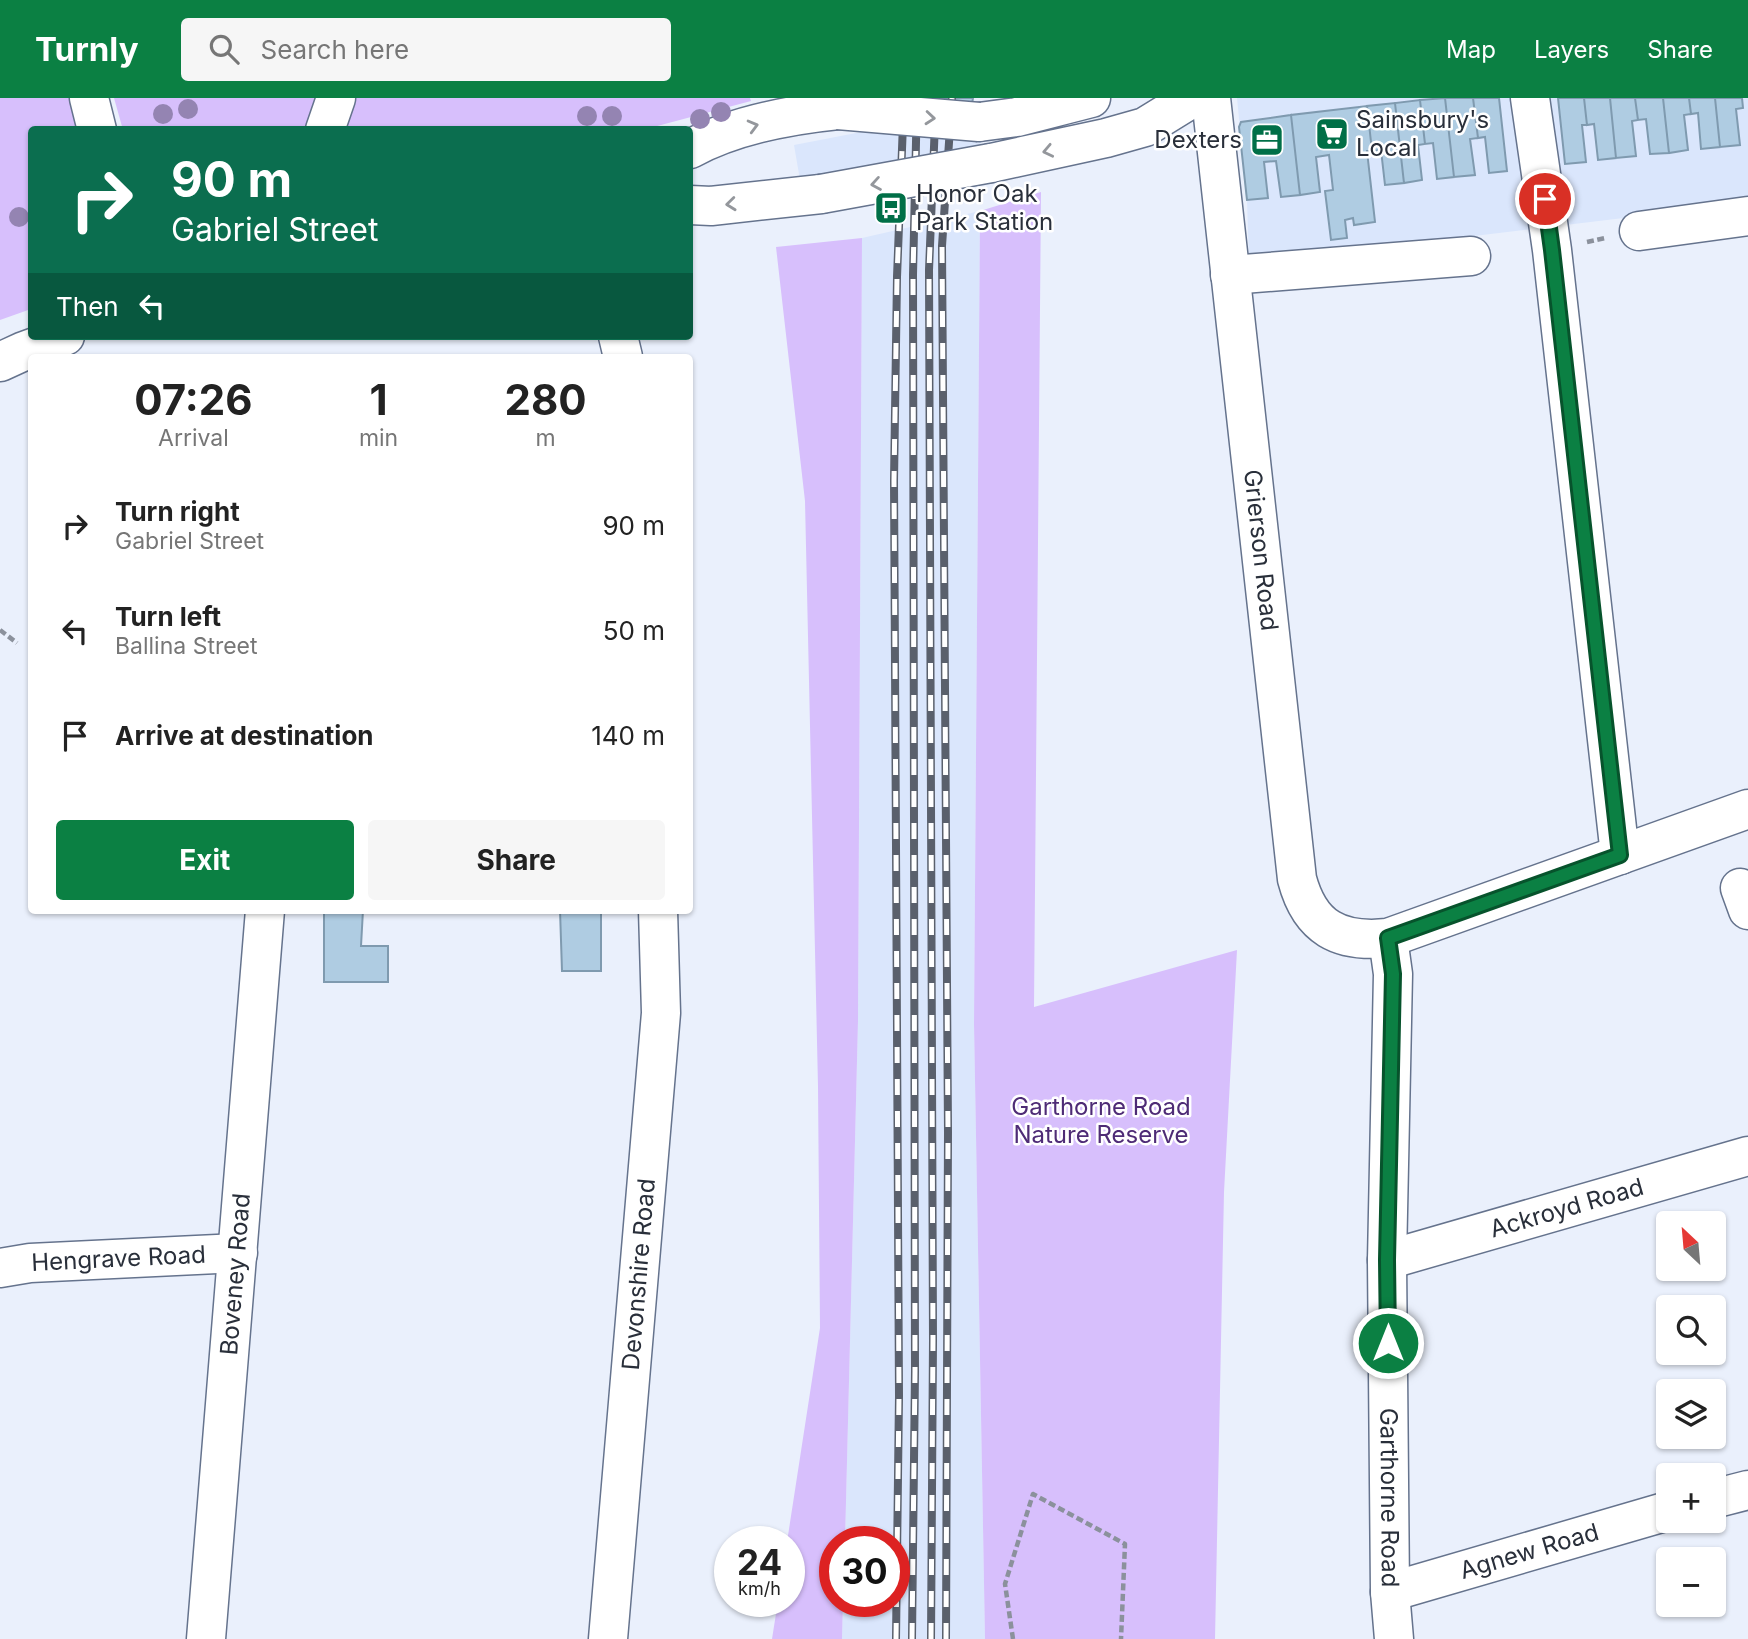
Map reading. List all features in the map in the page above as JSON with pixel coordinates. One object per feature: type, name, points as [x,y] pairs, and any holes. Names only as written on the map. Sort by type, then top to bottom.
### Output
[{"type":"street","points":[[89,98],[96,126]]},
{"type":"street","points":[[326,126],[336,98]]},
{"type":"street","points":[[693,147],[710,138],[800,114],[838,110],[979,122],[1017,117],[1091,98]]},
{"type":"street","points":[[693,205],[711,206],[821,194],[991,163],[1145,127],[1192,98]]},
{"type":"street","name":"Grierson Road","points":[[1211,98],[1297,879],[1302,897],[1313,916],[1326,928],[1342,936],[1363,940],[1388,938],[1748,809]]},
{"type":"street","points":[[1530,98],[1552,250],[1620,855]]},
{"type":"street","points":[[1639,231],[1748,216]]},
{"type":"street","points":[[1230,275],[1471,256]]},
{"type":"street","points":[[0,362],[54,340]]},
{"type":"street","name":"Boveney Road","points":[[206,1639],[265,914]]},
{"type":"street","name":"Devonshire Road","points":[[608,1639],[660,1013],[658,914]]},
{"type":"street","name":"Garthorne Road","points":[[1388,938],[1393,974],[1387,1260],[1390,1592],[1394,1639]]},
{"type":"street","name":"Ackroyd Road","points":[[1387,1260],[1748,1156]]},
{"type":"street","name":"Hengrave Road","points":[[0,1268],[30,1263],[238,1254]]},
{"type":"street","points":[[1726,1496],[1748,1490]]},
{"type":"street","name":"Agnew Road","points":[[1390,1592],[1656,1514]]},
{"type":"path","points":[[1552,250],[1639,231]]},
{"type":"path","points":[[0,630],[17,643]]},
{"type":"path","points":[[1013,1639],[1004,1584],[1033,1494],[1125,1544],[1121,1639]]},
{"type":"shaded area","points":[[1237,98],[1748,98],[1748,203],[1249,263],[1247,200]]},
{"type":"shaded area","points":[[877,129],[983,140],[978,147],[800,180],[794,145]]},
{"type":"shaded area","points":[[980,211],[974,1024],[985,1639],[842,1639],[843,1617],[910,1617],[910,1526],[845,1526],[858,1021],[862,238]]},
{"type":"green space","points":[[0,98],[74,98],[84,126],[28,126],[28,310],[0,320]]},
{"type":"green space","points":[[114,98],[750,98],[751,101],[657,126],[122,126]]},
{"type":"green space","name":"Garthorne Road Nature Reserve","points":[[1041,192],[1034,1007],[1237,950],[1224,1192],[1215,1639],[985,1639],[974,1024],[980,211]]},
{"type":"green space","points":[[862,238],[858,1021],[845,1526],[819,1526],[819,1617],[843,1617],[842,1639],[772,1639],[775,1617],[805,1617],[805,1526],[789,1526],[820,1328],[818,1086],[805,501],[776,247]]},
{"type":"building","points":[[882,98],[973,98],[972,104]]},
{"type":"building","points":[[1445,98],[1473,98],[1478,138],[1470,139],[1475,175],[1454,177]]},
{"type":"building","points":[[1445,98],[1454,177],[1437,179],[1433,143],[1425,144],[1420,100]]},
{"type":"building","points":[[1473,98],[1499,98],[1507,171],[1489,173],[1485,137],[1478,138]]},
{"type":"building","points":[[1558,98],[1584,98],[1587,125],[1582,125],[1586,162],[1565,164]]},
{"type":"building","points":[[1584,98],[1610,98],[1616,158],[1598,160],[1594,124],[1587,125]]},
{"type":"building","points":[[1610,98],[1635,98],[1638,120],[1632,121],[1636,156],[1616,158]]},
{"type":"building","points":[[1635,98],[1663,98],[1669,153],[1650,154],[1646,119],[1638,120]]},
{"type":"building","points":[[1663,98],[1689,98],[1691,114],[1684,115],[1688,150],[1669,153]]},
{"type":"building","points":[[1689,98],[1715,98],[1720,147],[1701,149],[1698,113],[1691,114]]},
{"type":"building","points":[[1715,98],[1742,98],[1743,108],[1736,109],[1740,145],[1720,147]]},
{"type":"building","points":[[1420,100],[1425,144],[1418,145],[1422,180],[1404,183],[1395,103]]},
{"type":"building","points":[[1395,103],[1404,183],[1385,185],[1381,150],[1372,151],[1367,106]]},
{"type":"building","points":[[1367,106],[1372,151],[1367,151],[1375,222],[1354,225],[1353,218],[1345,220],[1347,238],[1331,240],[1325,191],[1333,190],[1329,155],[1316,157],[1320,192],[1300,195],[1291,115]]},
{"type":"building","points":[[1291,115],[1300,195],[1281,197],[1276,161],[1264,162],[1268,198],[1247,200],[1239,127],[1241,122]]},
{"type":"building","points":[[324,914],[363,914],[361,946],[388,946],[388,982],[324,982]]},
{"type":"building","points":[[560,914],[601,914],[601,971],[562,971]]},
{"type":"railway","points":[[896,1639],[899,1396],[894,481],[897,277],[904,98]]},
{"type":"railway","points":[[912,1639],[915,1371],[913,275],[917,98]]},
{"type":"railway","points":[[931,1639],[933,1340],[929,270],[936,98]]},
{"type":"railway","points":[[946,1639],[948,1132],[942,246],[952,98]]},
{"type":"place","name":"Sainsbury's Local","points":[[1332,134]]},
{"type":"place","name":"Dexters","points":[[1267,140]]},
{"type":"place","name":"Honor Oak Park Station","points":[[891,208]]},
{"type":"route","points":[[1388,1343],[1387,1260],[1393,974],[1388,938],[1620,855],[1545,199]]}]
